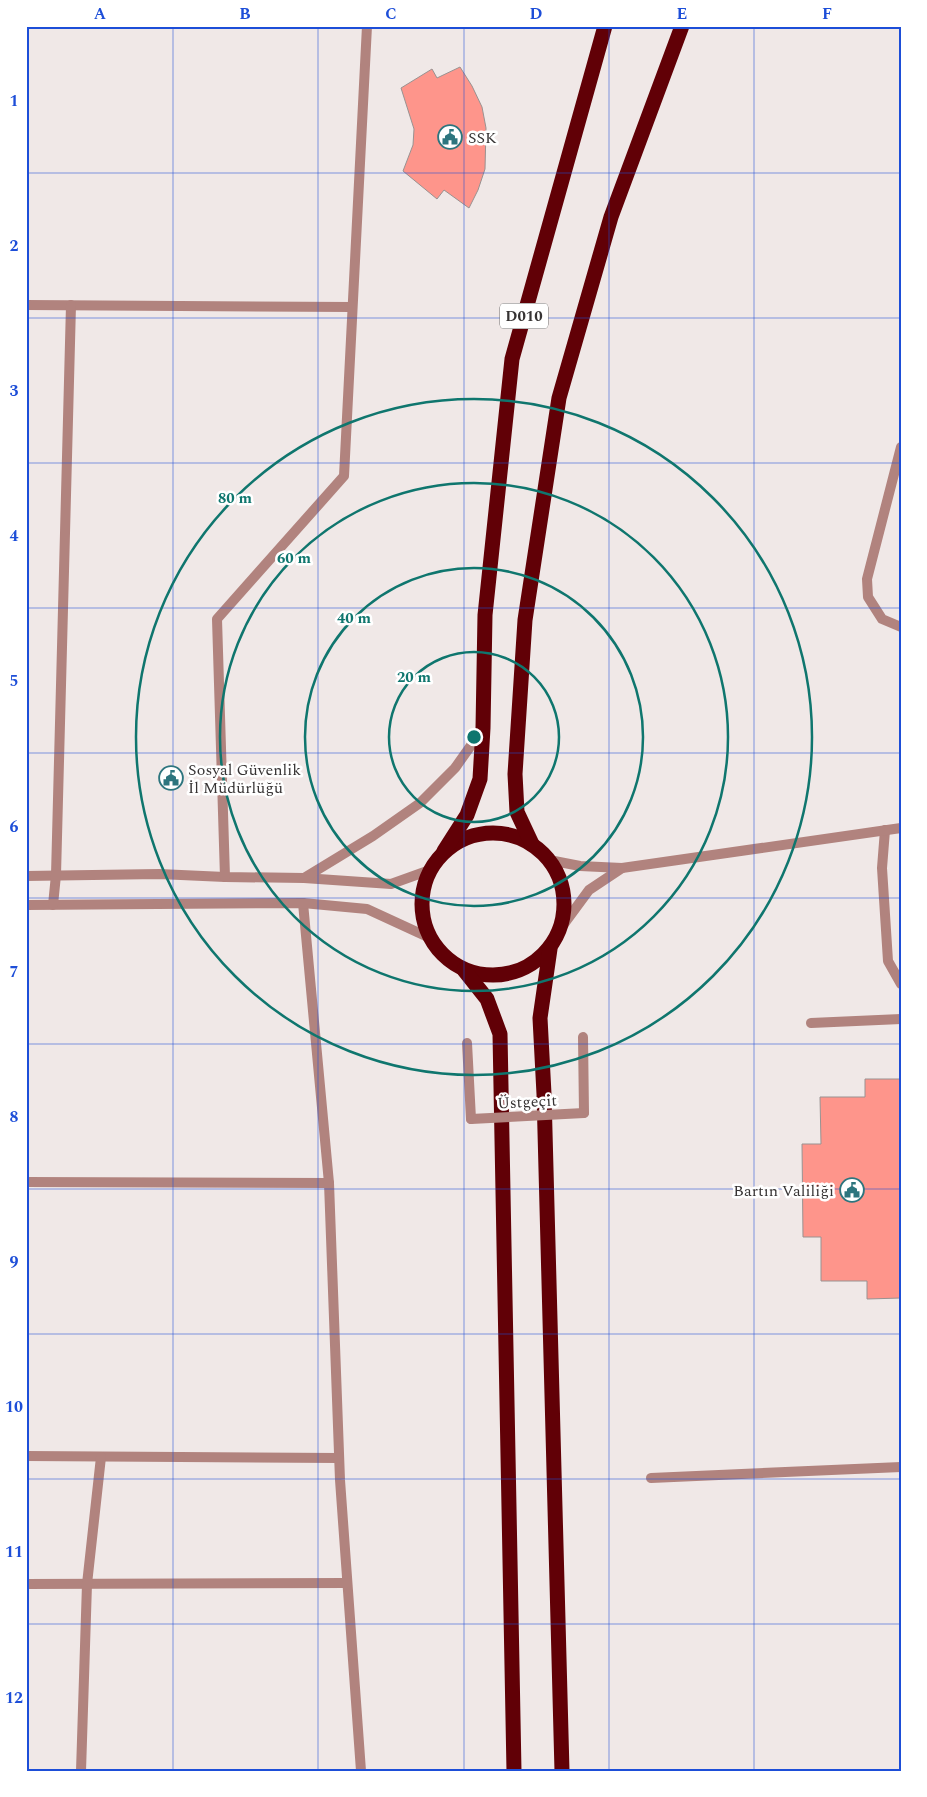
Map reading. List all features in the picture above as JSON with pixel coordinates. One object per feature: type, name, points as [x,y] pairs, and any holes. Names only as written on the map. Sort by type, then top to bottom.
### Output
[{"type":"highway","name":"D010","points":[[483,728],[485,615],[512,359],[605,26]]},
{"type":"highway","points":[[532,844],[517,812],[515,774],[525,620],[559,398],[611,217],[682,26]]},
{"type":"highway","points":[[444,851],[464,838],[487,833],[511,834],[532,844],[550,860],[561,881],[564,905],[561,928],[550,948],[532,965],[510,974],[487,976],[464,970],[444,957],[430,938],[422,916],[424,894],[430,870],[467,816],[480,779],[483,728]]},
{"type":"highway","points":[[550,948],[540,1018],[544,1094],[562,1770]]},
{"type":"highway","points":[[464,970],[487,999],[500,1034],[514,1769]]},
{"type":"street","points":[[225,877],[217,619],[344,476],[368,26]]},
{"type":"street","points":[[26,305],[352,307]]},
{"type":"street","points":[[54,905],[71,305]]},
{"type":"street","points":[[901,447],[867,580],[868,597],[882,619],[901,627]]},
{"type":"street","points":[[304,878],[373,836],[420,804],[456,768],[483,728]]},
{"type":"street","points":[[550,860],[580,866],[622,868],[901,828]]},
{"type":"street","points":[[885,830],[882,868],[888,961],[901,984]]},
{"type":"street","points":[[561,928],[589,890],[622,868]]},
{"type":"street","points":[[26,876],[159,874],[304,878],[391,884],[430,870]]},
{"type":"street","points":[[303,903],[329,1183],[339,1458],[361,1771]]},
{"type":"street","points":[[26,905],[303,903],[367,910],[430,938]]},
{"type":"street","points":[[812,1023],[901,1019]]},
{"type":"street","name":"Üstgeçit","points":[[467,1043],[471,1119],[584,1113],[583,1037]]},
{"type":"street","points":[[26,1182],[329,1183]]},
{"type":"street","points":[[26,1456],[339,1458]]},
{"type":"street","points":[[82,1771],[87,1584],[101,1457]]},
{"type":"street","points":[[651,1478],[901,1467]]},
{"type":"street","points":[[26,1584],[348,1583]]},
{"type":"building","name":"SSK","points":[[460,67],[482,107],[486,128],[485,169],[469,208],[444,190],[437,199],[403,171],[413,145],[414,129],[401,88],[432,69],[437,78]]},
{"type":"building","name":"Bartın Valiliği","points":[[865,1079],[901,1079],[901,1298],[867,1299],[867,1281],[821,1281],[821,1237],[803,1237],[802,1144],[821,1144],[820,1097],[865,1097]]},
{"type":"place","name":"SSK","points":[[450,137]]},
{"type":"place","name":"Sosyal Güvenlik İl Müdürlüğü","points":[[171,778]]},
{"type":"place","name":"Bartın Valiliği","points":[[852,1190]]}]
